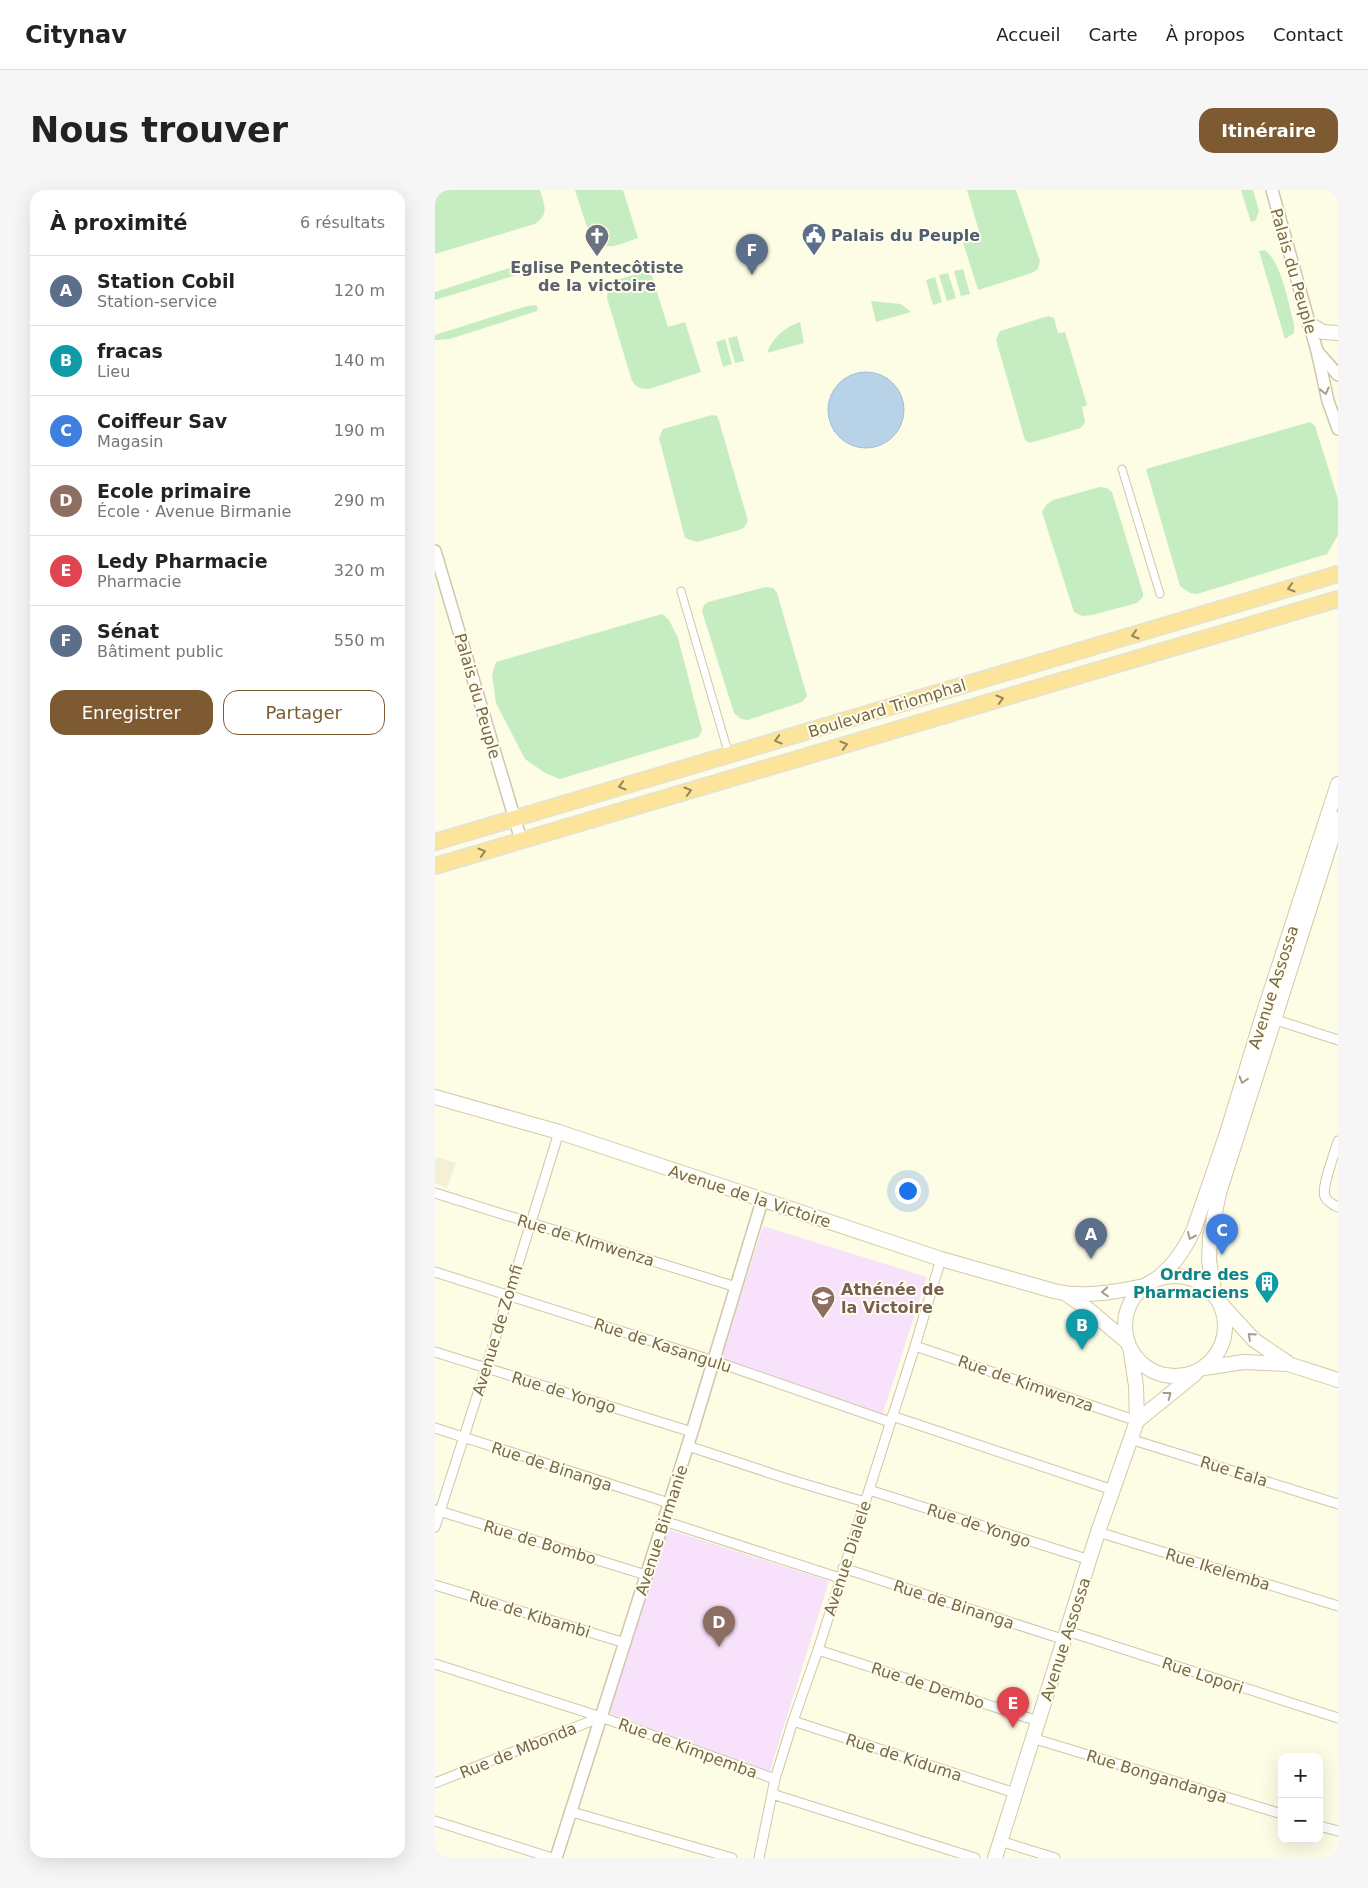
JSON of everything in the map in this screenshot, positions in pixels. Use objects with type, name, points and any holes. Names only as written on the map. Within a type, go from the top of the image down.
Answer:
[{"type":"highway","name":"Boulevard Triomphal","points":[[435,842],[1338,574]]},
{"type":"highway","name":"Boulevard Triomphal","points":[[435,866],[1338,599]]},
{"type":"main road","points":[[1309,324],[1323,332],[1338,332]]},
{"type":"main road","name":"Avenue Assossa","points":[[1214,1192],[1338,784]]},
{"type":"main road","name":"Avenue Assossa","points":[[1268,1017],[1338,819]]},
{"type":"main road","name":"Avenue de la Victoire","points":[[435,1097],[559,1132],[941,1259],[1066,1294]]},
{"type":"main road","points":[[1137,1421],[1136,1386],[1124,1330],[1127,1312],[1135,1295],[1171,1267],[1187,1244],[1214,1192]]},
{"type":"main road","points":[[1137,1421],[1214,1358],[1222,1346],[1225,1331],[1224,1316],[1217,1300],[1209,1260],[1214,1192]]},
{"type":"main road","points":[[1066,1294],[1106,1292],[1148,1284],[1171,1276],[1201,1283],[1255,1340],[1288,1364]]},
{"type":"main road","points":[[1066,1294],[1100,1318],[1129,1347],[1141,1364],[1155,1373],[1185,1376],[1201,1369],[1244,1362],[1288,1364],[1338,1380]]},
{"type":"main road","name":"Avenue Assossa","points":[[995,1858],[1098,1532],[1137,1421]]},
{"type":"street","name":"Palais du Peuple","points":[[1272,190],[1317,351],[1328,402],[1338,429]]},
{"type":"street","name":"Palais du Peuple","points":[[1317,351],[1338,375]]},
{"type":"street","points":[[1122,469],[1160,594]]},
{"type":"street","name":"Palais du Peuple","points":[[435,551],[521,840]]},
{"type":"street","points":[[681,591],[729,755]]},
{"type":"street","points":[[1268,1017],[1338,1040]]},
{"type":"street","name":"Avenue de Zomfi","points":[[435,1527],[437,1511],[486,1368],[559,1132]]},
{"type":"street","points":[[1338,1141],[1325,1186],[1325,1196],[1330,1203],[1338,1207]]},
{"type":"street","name":"Rue de KImwenza","points":[[435,1193],[736,1287]]},
{"type":"street","name":"Avenue Birmanie","points":[[556,1858],[692,1432],[761,1200]]},
{"type":"street","name":"Avenue Dialele","points":[[759,1858],[775,1780],[915,1346],[941,1259]]},
{"type":"street","name":"Rue de Kasangulu","points":[[435,1272],[1113,1490]]},
{"type":"street","name":"Rue de Kimwenza","points":[[915,1346],[1137,1421]]},
{"type":"street","name":"Rue de Yongo","points":[[435,1352],[692,1432]]},
{"type":"street","name":"Rue de Binanga","points":[[435,1428],[669,1503]]},
{"type":"street","name":"Rue Eala","points":[[1131,1439],[1338,1504]]},
{"type":"street","points":[[687,1446],[799,1483],[865,1502]]},
{"type":"street","name":"Rue de Yongo","points":[[869,1490],[1090,1560]]},
{"type":"street","name":"Rue de Bombo","points":[[437,1511],[646,1575]]},
{"type":"street","points":[[664,1521],[840,1578]]},
{"type":"street","name":"Rue Ikelemba","points":[[1098,1532],[1338,1606]]},
{"type":"street","name":"Rue de Binanga","points":[[843,1568],[1066,1636]]},
{"type":"street","name":"Rue de Kibambi","points":[[435,1585],[625,1643]]},
{"type":"street","name":"Rue Lopori","points":[[1066,1636],[1338,1718]]},
{"type":"street","name":"Rue de Dembo","points":[[818,1650],[1038,1721]]},
{"type":"street","name":"Rue de Kimpemba","points":[[435,1664],[601,1717],[775,1780]]},
{"type":"street","name":"Rue de Mbonda","points":[[435,1783],[601,1717]]},
{"type":"street","name":"Rue de Kiduma","points":[[793,1721],[1015,1793]]},
{"type":"street","name":"Rue Bongandanga","points":[[1032,1738],[1278,1813]]},
{"type":"street","name":"Rue de Kimpemba","points":[[772,1794],[975,1858]]},
{"type":"street","points":[[572,1812],[732,1858]]},
{"type":"street","points":[[435,1821],[551,1858]]},
{"type":"street","points":[[1323,1827],[1338,1832]]},
{"type":"street","points":[[1000,1841],[1055,1858]]},
{"type":"shaded area","points":[[437,1157],[456,1163],[447,1188],[435,1183],[435,1162]]},
{"type":"shaded area","name":"Athénée de la Victoire","points":[[763,1226],[927,1277],[882,1416],[720,1361]]},
{"type":"shaded area","points":[[667,1529],[829,1581],[769,1774],[609,1713]]},
{"type":"green space","points":[[435,190],[540,190],[545,208],[543,216],[535,224],[435,254]]},
{"type":"green space","points":[[575,190],[623,190],[638,238],[613,246],[601,245],[595,242],[590,236]]},
{"type":"green space","points":[[967,190],[1016,190],[1040,261],[1038,269],[1032,273],[978,290],[961,236],[979,231]]},
{"type":"green space","points":[[1241,190],[1253,190],[1259,211],[1256,220],[1251,222]]},
{"type":"green space","points":[[1265,250],[1276,264],[1280,274],[1294,324],[1294,333],[1285,339],[1259,251]]},
{"type":"green space","points":[[515,266],[525,266],[527,268],[526,272],[435,300],[435,292]]},
{"type":"green space","points":[[963,269],[970,294],[961,296],[954,271]]},
{"type":"green space","points":[[650,270],[668,327],[685,322],[701,372],[646,389],[637,387],[632,381],[607,298],[611,282]]},
{"type":"green space","points":[[948,273],[956,298],[947,301],[939,275]]},
{"type":"green space","points":[[935,277],[942,302],[933,305],[926,280]]},
{"type":"green space","points":[[871,301],[901,304],[911,312],[876,322]]},
{"type":"green space","points":[[536,305],[537,311],[450,339],[435,340],[435,335],[527,306]]},
{"type":"green space","points":[[1048,316],[1054,318],[1058,333],[1065,332],[1087,405],[1082,407],[1085,422],[1081,428],[1030,443],[1025,440],[996,340],[1000,331]]},
{"type":"green space","points":[[800,322],[804,343],[767,353],[772,343],[780,334]]},
{"type":"green space","points":[[737,336],[744,361],[735,363],[728,338]]},
{"type":"green space","points":[[725,339],[732,364],[723,367],[716,342]]},
{"type":"green space","points":[[712,415],[717,416],[719,421],[748,521],[744,528],[697,542],[685,538],[659,438],[663,429]]},
{"type":"green space","points":[[1310,422],[1315,426],[1338,499],[1338,535],[1327,554],[1197,594],[1190,593],[1180,586],[1146,469]]},
{"type":"green space","points":[[1100,487],[1107,488],[1112,492],[1143,597],[1137,603],[1082,616],[1074,612],[1042,512],[1046,505],[1053,500]]},
{"type":"green space","points":[[766,587],[773,588],[777,593],[807,696],[802,702],[748,720],[741,719],[734,713],[702,611],[704,605],[708,602]]},
{"type":"green space","points":[[662,614],[669,620],[678,638],[702,730],[699,737],[560,779],[545,773],[525,759],[496,703],[492,675],[496,662]]},
{"type":"water","points":[[866,372],[880,375],[893,383],[901,396],[904,410],[901,424],[893,437],[880,445],[866,448],[852,445],[839,437],[831,424],[828,410],[831,396],[839,383],[852,375]]},
{"type":"place","name":"Palais du Peuple","points":[[814,256]]},
{"type":"place","name":"Eglise Pentecôtiste de la victoire","points":[[597,257]]},
{"type":"place","name":"Sénat","points":[[752,275]]},
{"type":"place","name":"Coiffeur Sav","points":[[1222,1255]]},
{"type":"place","name":"Station Cobil","points":[[1091,1259]]},
{"type":"place","name":"Ordre des Pharmaciens","points":[[1267,1304]]},
{"type":"place","name":"Athénée de la Victoire","points":[[823,1319]]},
{"type":"place","name":"fracas","points":[[1082,1350]]},
{"type":"place","name":"Ecole primaire","points":[[719,1647]]},
{"type":"place","name":"Ledy Pharmacie","points":[[1013,1728]]}]
